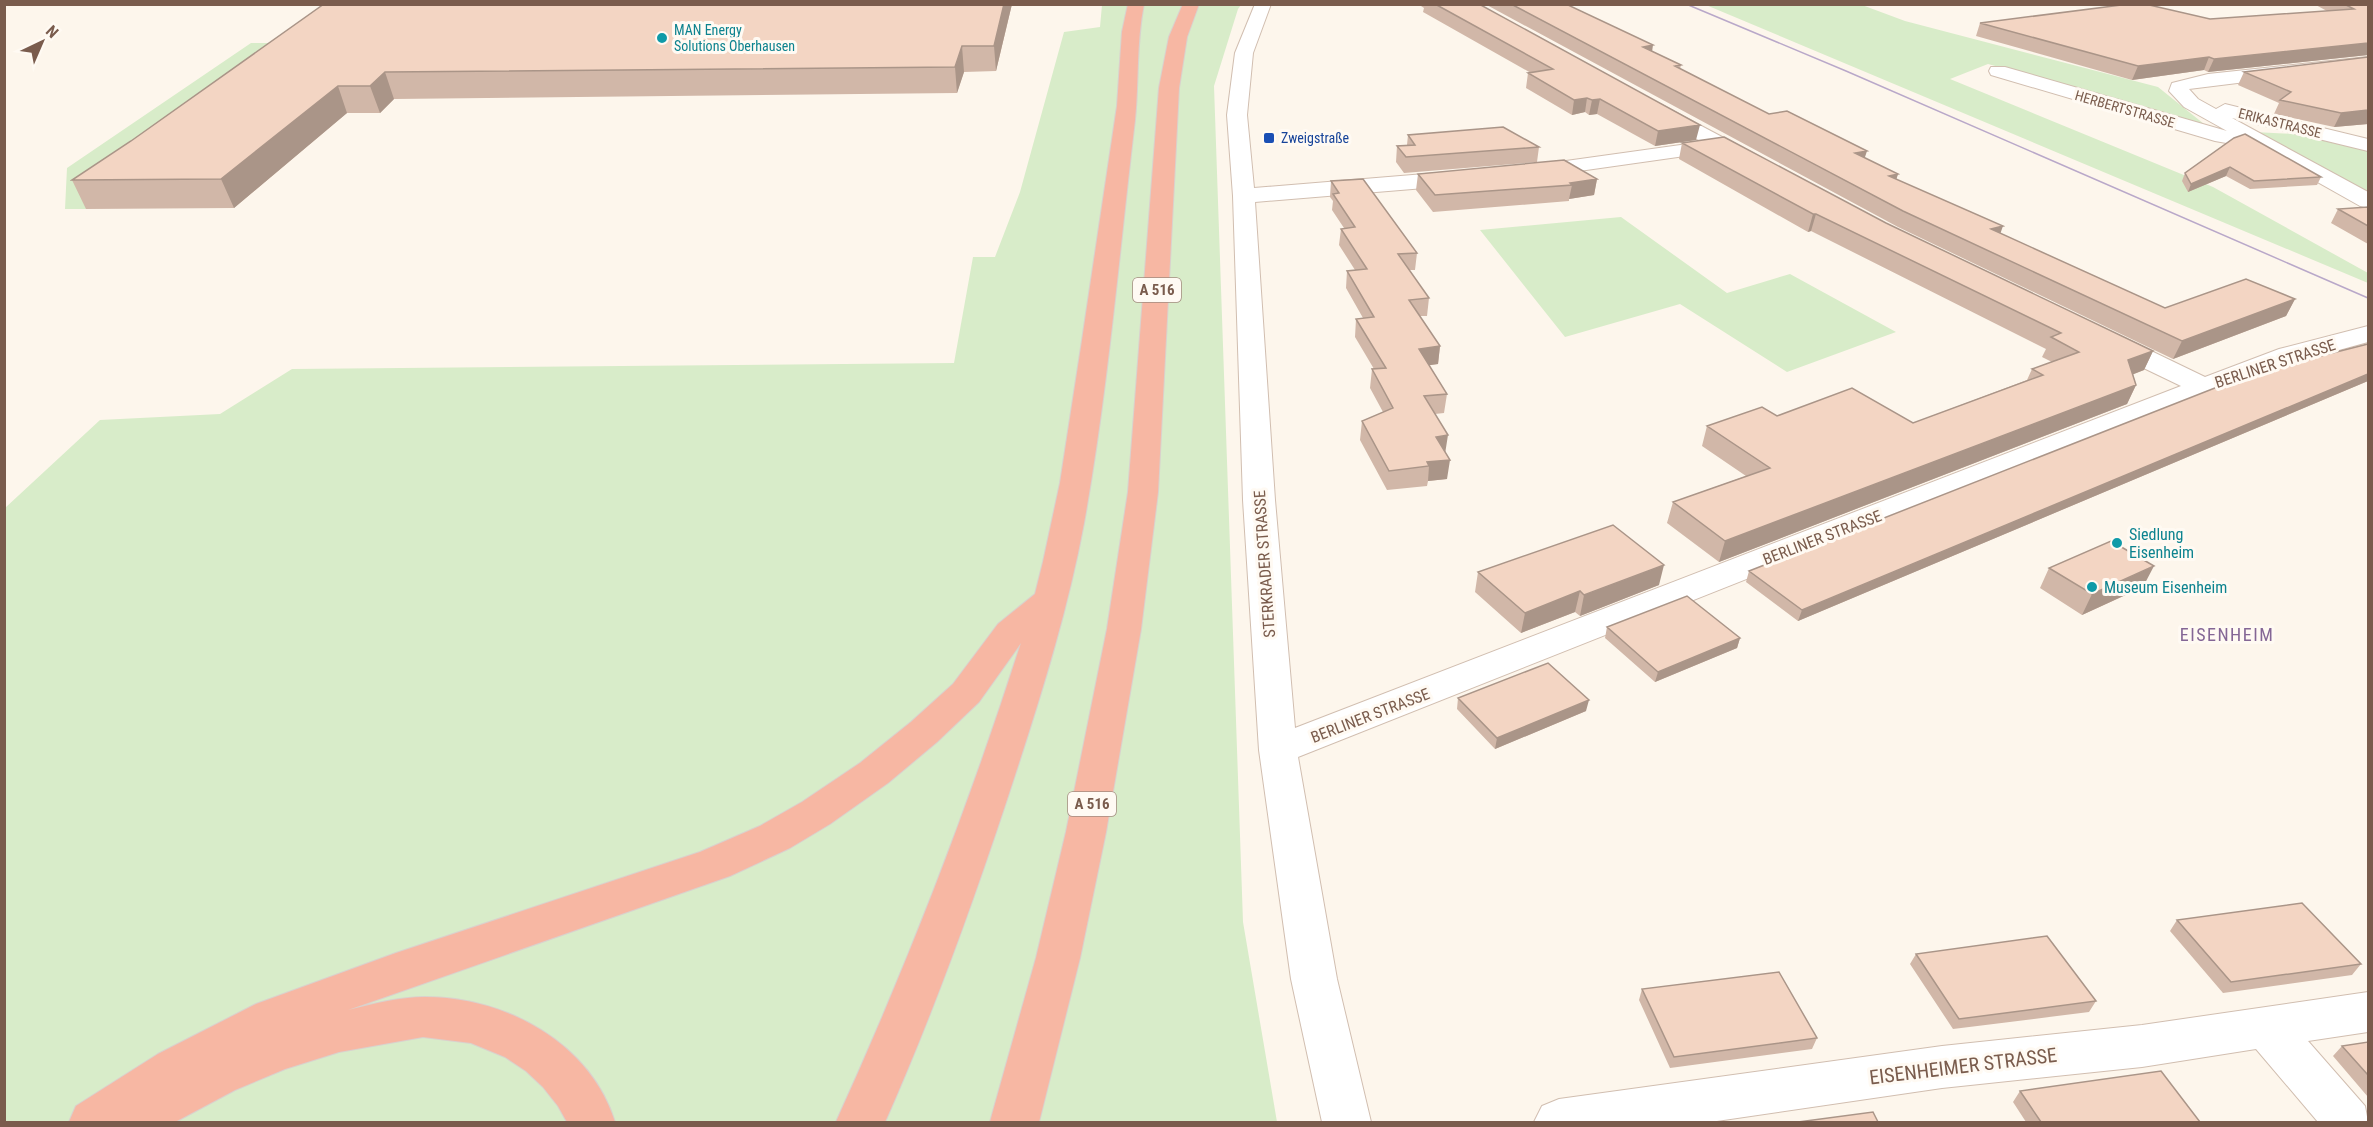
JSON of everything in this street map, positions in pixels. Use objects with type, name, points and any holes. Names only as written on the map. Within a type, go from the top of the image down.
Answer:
[{"type":"highway","points":[[861,1122],[890,1060],[957,885],[1019,706],[1051,598],[1075,486],[1129,93],[1132,18],[1136,4]]},
{"type":"highway","name":"A 516","points":[[1017,1119],[1074,889],[1124,629],[1143,492],[1169,88],[1178,37],[1191,4]]},
{"type":"highway","points":[[1129,93],[1149,23]]},
{"type":"highway","points":[[93,1122],[175,1069],[272,1018],[396,972],[715,864],[775,837],[816,813],[874,773],[924,732],[966,693],[1010,632],[1051,598]]},
{"type":"highway","points":[[133,1122],[204,1080],[257,1058],[354,1028],[427,1017],[468,1021],[516,1038],[547,1060],[566,1078],[585,1106],[591,1122]]},
{"type":"street","name":"STERKRADER STRASSE","points":[[1263,4],[1244,53],[1237,97],[1258,489],[1278,750],[1314,979],[1346,1122]]},
{"type":"street","points":[[2191,103],[2180,91],[2179,87],[2184,84],[2368,62]]},
{"type":"street","name":"HERBERTSTRASSE","points":[[1998,71],[2222,137],[2254,139]]},
{"type":"street","points":[[1640,100],[1764,167]]},
{"type":"street","name":"HERBERTSTRASSE","points":[[2191,103],[2368,201]]},
{"type":"street","name":"ERIKASTRASSE","points":[[2191,103],[2368,145]]},
{"type":"street","points":[[1508,174],[1722,145]]},
{"type":"street","points":[[1244,196],[1485,176]]},
{"type":"street","points":[[2089,331],[2204,387]]},
{"type":"street","name":"BERLINER STRASSE","points":[[1278,750],[2204,387],[2289,355],[2368,334]]},
{"type":"street","name":"EISENHEIMER STRASSE","points":[[1558,1122],[1942,1066],[2142,1046],[2268,1029],[2368,1012]]},
{"type":"street","points":[[2268,1029],[2348,1122]]},
{"type":"green space","points":[[1102,5],[1241,5],[1214,86],[1243,922],[1277,1122],[5,1122],[5,508],[100,420],[220,414],[292,369],[954,363],[973,257],[995,257],[1020,192],[1064,32],[1100,27]]},
{"type":"green space","points":[[1706,5],[1862,5],[1905,21],[2158,87],[2204,124],[1988,64],[1950,79],[2213,187],[2368,273],[2368,283]]},
{"type":"green space","points":[[251,43],[280,43],[86,209],[65,209],[67,168]]},
{"type":"green space","points":[[2254,132],[2294,134],[2368,151],[2368,193]]},
{"type":"green space","points":[[1621,217],[1727,293],[1790,274],[1896,332],[1787,372],[1680,304],[1565,337],[1480,230]]},
{"type":"building","name":"MAN Energy Solutions Oberhausen","points":[[324,4],[1004,4],[994,46],[962,46],[955,67],[385,72],[370,86],[338,86],[221,179],[72,180],[131,141]]},
{"type":"building","points":[[1435,4],[1479,4],[1700,125],[1658,131],[1600,99],[1574,100],[1528,73],[1553,69]]},
{"type":"building","points":[[1511,4],[1566,4],[1653,45],[1643,47],[1681,65],[1675,66],[1769,114],[1787,111],[1867,151],[1855,153],[1898,174],[1889,176],[2003,226],[1991,229],[2165,308],[2246,279],[2295,299],[2182,341],[1903,211]]},
{"type":"building","points":[[2129,4],[2145,4],[2210,19],[2354,9],[2344,4],[2368,4],[2368,43],[2214,59],[2209,57],[2138,66],[1980,23]]},
{"type":"building","points":[[2368,57],[2368,110],[2341,113],[2280,100],[2291,92],[2244,72]]},
{"type":"building","points":[[1503,127],[1539,147],[1406,157],[1397,146],[1415,145],[1408,135]]},
{"type":"building","points":[[2245,134],[2321,177],[2254,181],[2230,167],[2191,184],[2185,173],[2234,138]]},
{"type":"building","points":[[1724,137],[1886,223],[2153,351],[2128,360],[2136,385],[1725,541],[1673,502],[1770,468],[1707,426],[1762,407],[1777,416],[1852,388],[1913,423],[2043,375],[2032,369],[2079,352],[2051,337],[2061,333],[1813,214],[1682,143]]},
{"type":"building","points":[[1564,160],[1597,179],[1570,183],[1572,185],[1435,195],[1418,174]]},
{"type":"building","points":[[1363,179],[1417,253],[1398,254],[1429,298],[1409,300],[1440,346],[1419,349],[1447,394],[1424,396],[1448,435],[1436,437],[1450,460],[1427,462],[1429,466],[1389,471],[1362,421],[1393,408],[1372,369],[1386,368],[1356,319],[1374,317],[1347,271],[1367,269],[1341,229],[1355,227],[1333,194],[1339,193],[1331,181]]},
{"type":"building","points":[[2368,207],[2368,226],[2338,209]]},
{"type":"building","points":[[2368,344],[2368,374],[1802,610],[1749,571],[2253,373]]},
{"type":"building","points":[[1613,525],[1664,565],[1584,595],[1580,591],[1525,613],[1478,572]]},
{"type":"building","points":[[2111,541],[2154,566],[2092,594],[2049,568]]},
{"type":"building","points":[[1687,596],[1740,638],[1658,672],[1607,627]]},
{"type":"building","points":[[1548,663],[1589,700],[1497,738],[1458,698]]},
{"type":"building","points":[[2302,903],[2361,964],[2231,982],[2177,920]]},
{"type":"building","points":[[2047,936],[2096,1001],[1959,1019],[1916,954]]},
{"type":"building","points":[[1779,972],[1817,1038],[1674,1057],[1642,989]]},
{"type":"building","points":[[2368,1042],[2368,1075],[2342,1046]]},
{"type":"building","points":[[2161,1071],[2200,1122],[2041,1122],[2020,1091]]},
{"type":"building","points":[[1873,1112],[1878,1122],[1798,1122]]},
{"type":"tram line","points":[[1686,4],[1846,71],[2368,298]]},
{"type":"place","name":"MAN Energy Solutions Oberhausen","points":[[662,38]]},
{"type":"place","name":"Zweigstraße","points":[[1269,138]]},
{"type":"place","name":"Siedlung Eisenheim","points":[[2117,543]]},
{"type":"place","name":"Museum Eisenheim","points":[[2092,587]]},
{"type":"district","name":"EISENHEIM","points":[[2227,635]]}]
